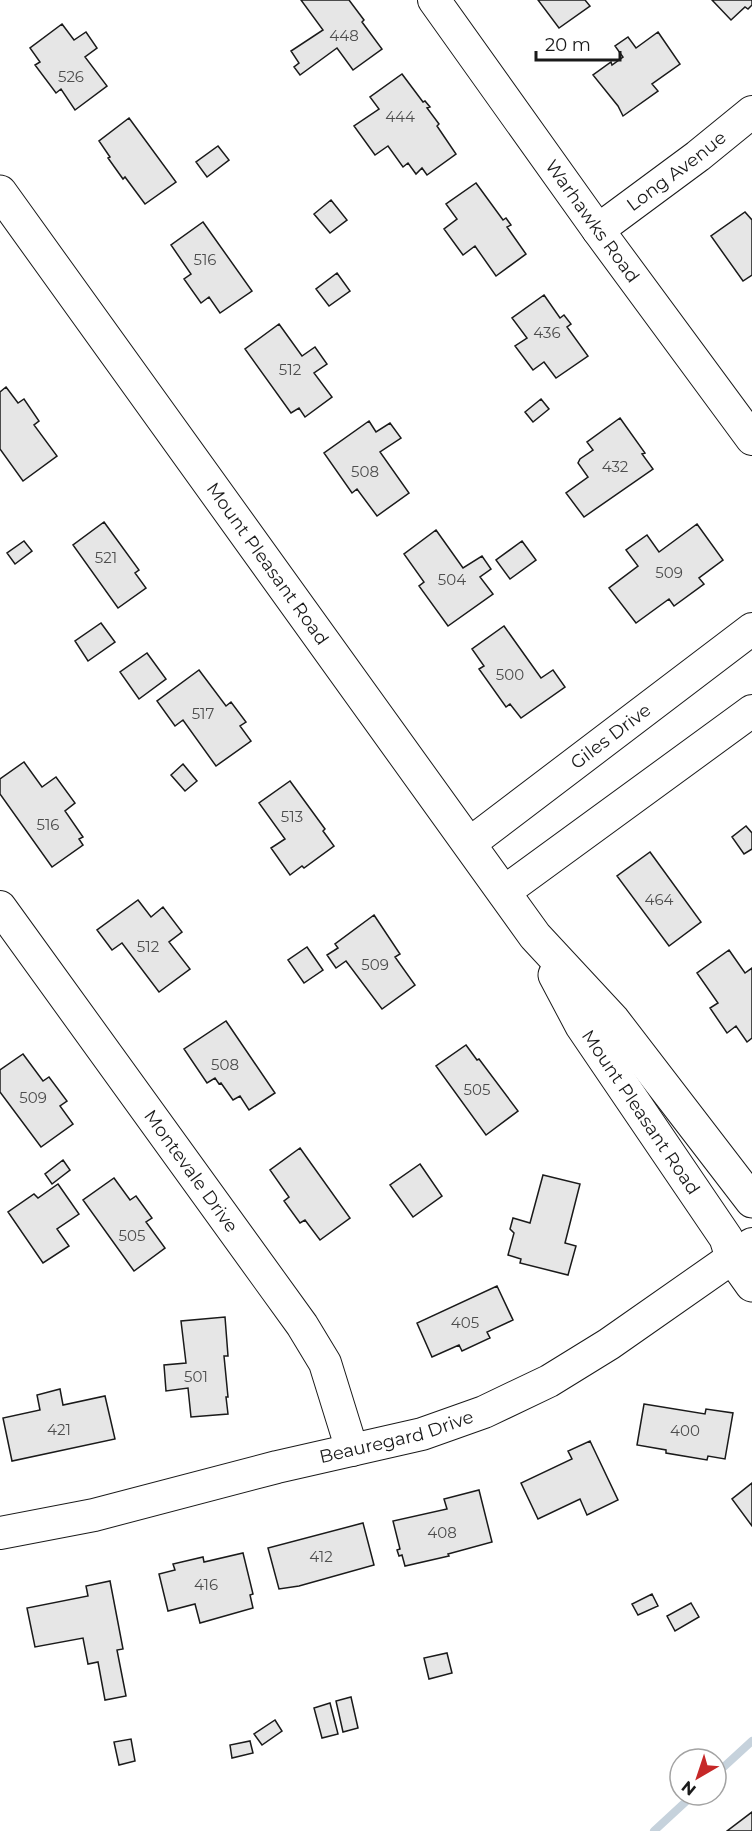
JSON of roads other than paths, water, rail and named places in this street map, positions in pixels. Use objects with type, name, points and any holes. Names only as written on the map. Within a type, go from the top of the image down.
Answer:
[{"type":"highway","name":"Mount Pleasant Road","points":[[0,192],[535,936],[582,1026],[726,1238],[742,1251],[752,1285]]},
{"type":"highway","name":"Mount Pleasant Road","points":[[535,936],[613,1020],[752,1201]]},
{"type":"street","name":"Warhawks Road","points":[[434,0],[598,230],[752,439]]},
{"type":"street","name":"Long Avenue","points":[[598,230],[698,156],[752,112]]},
{"type":"street","name":"Giles Drive","points":[[469,844],[752,629]]},
{"type":"street","points":[[504,892],[752,711]]},
{"type":"street","name":"Montevale Drive","points":[[0,907],[302,1325],[325,1364],[352,1450]]},
{"type":"street","name":"Beauregard Drive","points":[[0,1533],[94,1515],[422,1434],[484,1412],[549,1381],[609,1344],[742,1251]]},
{"type":"waterway","points":[[728,1763],[752,1741]]},
{"type":"waterway","points":[[654,1831],[680,1807]]}]
